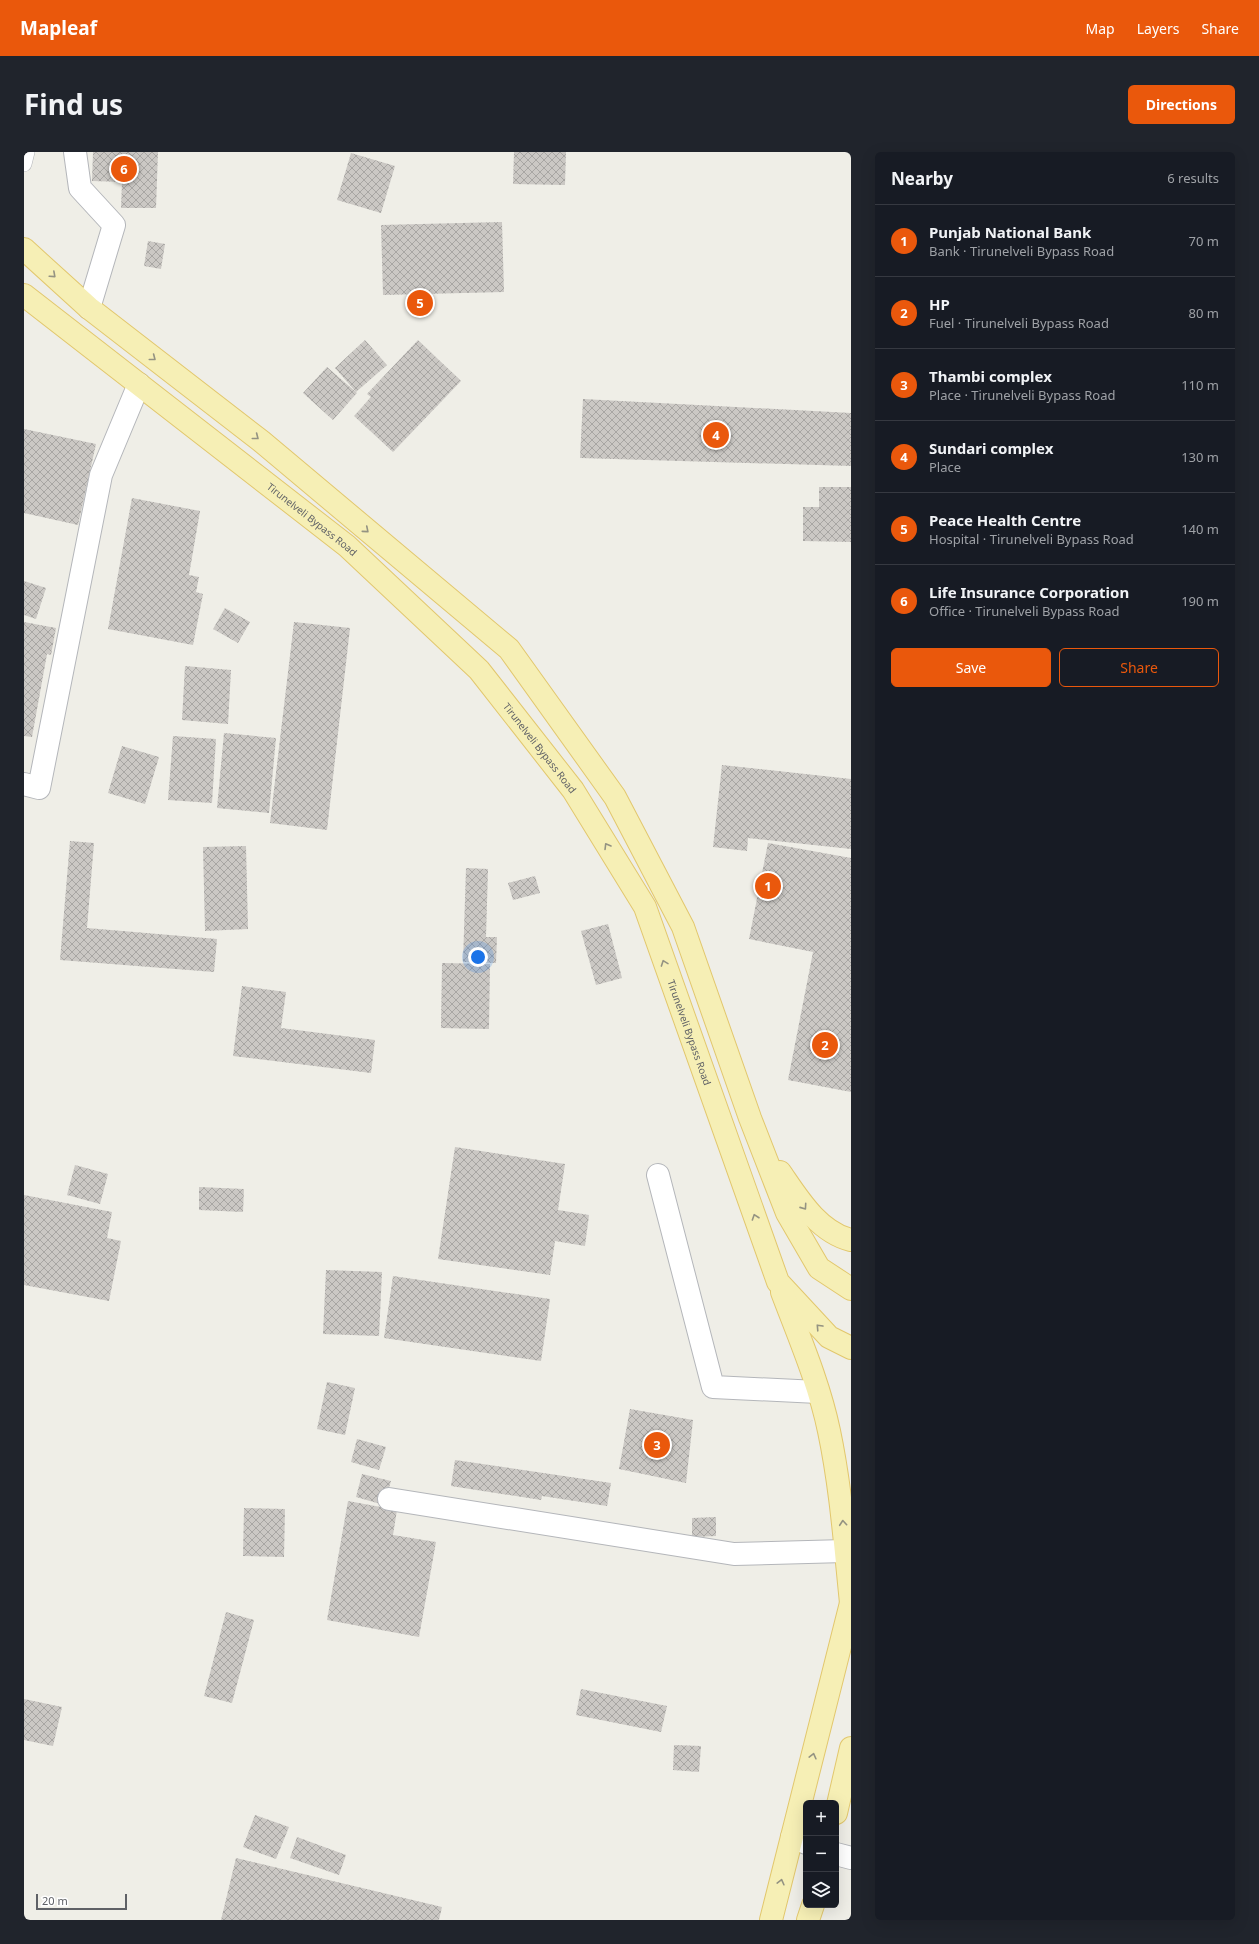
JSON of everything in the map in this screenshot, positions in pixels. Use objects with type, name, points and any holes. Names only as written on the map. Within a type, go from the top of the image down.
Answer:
[{"type":"main road","points":[[24,249],[89,308],[261,441],[510,649],[615,797],[683,927],[758,1140],[787,1213],[819,1268],[851,1289]]},
{"type":"main road","name":"Tirunelveli Bypass Road","points":[[24,295],[347,546],[479,670],[573,790],[645,907],[778,1282],[829,1337],[851,1348]]},
{"type":"main road","points":[[331,533],[346,513]]},
{"type":"main road","points":[[758,1140],[810,1215],[842,1238],[851,1240]]},
{"type":"main road","points":[[771,1920],[799,1840],[851,1603],[840,1489],[829,1429],[812,1370],[778,1282]]},
{"type":"main road","points":[[839,1800],[851,1748]]},
{"type":"main road","points":[[808,1920],[812,1908]]},
{"type":"street","points":[[75,152],[80,188],[114,225],[89,308]]},
{"type":"street","points":[[24,784],[39,788],[101,475],[139,384]]},
{"type":"street","points":[[658,1175],[713,1387],[818,1392]]},
{"type":"street","points":[[390,1499],[734,1554],[845,1551]]},
{"type":"street","points":[[839,1855],[851,1858]]},
{"type":"lane","points":[[24,164],[26,152]]},
{"type":"building","points":[[93,152],[158,152],[156,208],[121,208],[122,182],[92,181]]},
{"type":"building","points":[[514,152],[566,152],[565,185],[513,184]]},
{"type":"building","points":[[351,153],[395,166],[381,213],[337,200]]},
{"type":"building","points":[[502,222],[504,292],[383,295],[381,225]]},
{"type":"building","points":[[148,241],[165,244],[161,269],[144,266]]},
{"type":"building","points":[[365,340],[387,365],[356,392],[335,368]]},
{"type":"building","points":[[418,340],[461,381],[393,452],[354,416],[371,397],[367,394]]},
{"type":"building","points":[[327,367],[357,393],[333,420],[303,393]]},
{"type":"building","points":[[583,399],[851,413],[851,466],[580,458]]},
{"type":"building","points":[[24,429],[96,444],[78,525],[24,513]]},
{"type":"building","points":[[819,487],[851,487],[851,542],[803,541],[803,507],[819,507]]},
{"type":"building","points":[[132,498],[200,511],[189,575],[199,577],[196,592],[203,594],[193,645],[108,629]]},
{"type":"building","points":[[24,581],[46,588],[36,619],[24,615]]},
{"type":"building","points":[[225,608],[250,622],[238,643],[213,629]]},
{"type":"building","points":[[24,622],[56,628],[51,655],[47,654],[32,737],[24,736]]},
{"type":"building","points":[[294,622],[350,628],[327,830],[270,823]]},
{"type":"building","points":[[185,666],[231,670],[228,724],[182,720]]},
{"type":"building","points":[[224,733],[276,738],[269,813],[217,808]]},
{"type":"building","points":[[173,736],[216,739],[212,803],[168,800]]},
{"type":"building","points":[[122,746],[159,757],[145,804],[108,793]]},
{"type":"building","points":[[722,765],[851,779],[851,849],[748,838],[747,851],[713,847]]},
{"type":"building","points":[[70,841],[94,843],[87,928],[217,939],[214,972],[60,960]]},
{"type":"building","points":[[768,843],[851,858],[851,1092],[788,1080],[813,952],[749,939]]},
{"type":"building","points":[[246,846],[248,929],[205,931],[203,847]]},
{"type":"building","points":[[466,868],[488,869],[486,937],[497,937],[496,963],[463,962]]},
{"type":"building","points":[[535,876],[540,893],[513,900],[508,883]]},
{"type":"building","points":[[608,924],[622,978],[596,985],[581,931]]},
{"type":"building","points":[[442,963],[490,964],[489,1029],[441,1028]]},
{"type":"building","points":[[242,986],[286,992],[281,1028],[375,1040],[371,1073],[233,1056]]},
{"type":"building","points":[[455,1147],[565,1164],[558,1210],[589,1215],[585,1246],[555,1241],[550,1275],[438,1259]]},
{"type":"building","points":[[75,1165],[108,1174],[100,1204],[67,1195]]},
{"type":"building","points":[[199,1187],[244,1189],[243,1212],[199,1210]]},
{"type":"building","points":[[24,1195],[112,1212],[107,1238],[121,1241],[109,1301],[24,1285]]},
{"type":"building","points":[[326,1270],[382,1272],[379,1336],[323,1334]]},
{"type":"building","points":[[393,1276],[550,1299],[541,1361],[384,1338]]},
{"type":"building","points":[[327,1382],[355,1388],[345,1435],[317,1429]]},
{"type":"building","points":[[630,1409],[693,1420],[686,1483],[619,1469]]},
{"type":"building","points":[[357,1439],[386,1447],[379,1470],[351,1462]]},
{"type":"building","points":[[455,1460],[611,1483],[607,1506],[542,1496],[541,1500],[451,1486]]},
{"type":"building","points":[[362,1474],[391,1481],[384,1505],[356,1497]]},
{"type":"building","points":[[348,1501],[397,1510],[393,1535],[436,1542],[419,1637],[327,1620]]},
{"type":"building","points":[[244,1508],[285,1509],[284,1557],[243,1556]]},
{"type":"building","points":[[716,1517],[716,1536],[692,1537],[692,1518]]},
{"type":"building","points":[[226,1612],[254,1620],[232,1703],[204,1696]]},
{"type":"building","points":[[581,1689],[667,1706],[661,1732],[576,1715]]},
{"type":"building","points":[[24,1699],[62,1707],[53,1746],[24,1740]]},
{"type":"building","points":[[674,1745],[701,1746],[699,1772],[673,1770]]},
{"type":"building","points":[[255,1815],[289,1827],[276,1859],[243,1847]]},
{"type":"building","points":[[297,1837],[346,1855],[339,1875],[290,1858]]},
{"type":"building","points":[[236,1858],[442,1907],[439,1920],[221,1920]]},
{"type":"place","name":"Life Insurance Corporation","points":[[124,169]]},
{"type":"place","name":"Peace Health Centre","points":[[420,303]]},
{"type":"place","name":"Sundari complex","points":[[716,435]]},
{"type":"place","name":"Punjab National Bank","points":[[768,886]]},
{"type":"place","name":"HP","points":[[825,1045]]},
{"type":"place","name":"Thambi complex","points":[[657,1445]]}]
